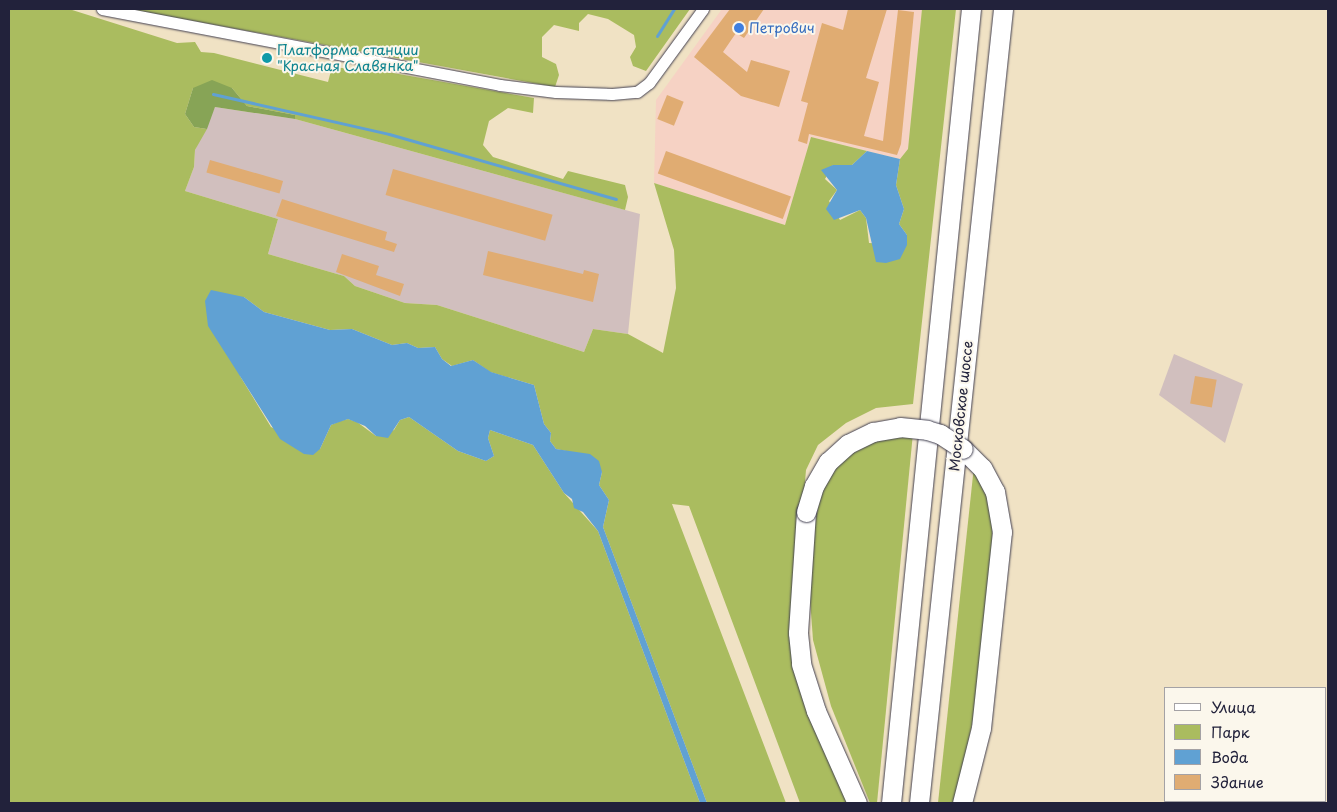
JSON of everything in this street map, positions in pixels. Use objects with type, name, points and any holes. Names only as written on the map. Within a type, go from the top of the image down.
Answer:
[{"type":"highway","points":[[891,803],[971,9]]},
{"type":"highway","name":"Московское шоссе","points":[[919,803],[1003,9]]},
{"type":"highway","points":[[857,803],[816,711],[801,664],[798,633],[806,512],[820,474],[848,444],[886,429],[927,430],[963,449],[989,479],[999,505],[1001,547],[981,728],[962,803]]},
{"type":"street","points":[[102,9],[453,77],[556,92],[596,94],[637,92],[649,83],[703,9]]},
{"type":"shaded area","points":[[722,9],[922,9],[908,149],[900,159],[811,137],[785,225],[654,183],[656,100]]},
{"type":"shaded area","points":[[215,107],[295,119],[640,214],[628,334],[593,329],[584,352],[437,305],[405,303],[355,286],[344,276],[268,254],[278,219],[185,191],[194,167],[195,150]]},
{"type":"shaded area","points":[[1174,354],[1243,384],[1225,443],[1159,395]]},
{"type":"green space","points":[[9,9],[69,9],[177,43],[195,42],[201,52],[214,53],[328,82],[332,67],[393,73],[534,98],[533,113],[508,108],[489,121],[483,145],[493,157],[563,179],[568,171],[625,185],[628,197],[625,210],[295,119],[295,115],[247,106],[232,88],[193,88],[185,114],[194,127],[207,129],[195,150],[194,167],[185,191],[278,219],[268,254],[344,276],[355,286],[405,303],[437,305],[584,352],[593,329],[628,334],[663,353],[676,288],[674,250],[654,183],[785,225],[811,137],[867,151],[852,165],[833,165],[825,179],[837,190],[829,201],[840,220],[860,210],[866,218],[869,243],[907,245],[907,235],[899,224],[904,209],[896,185],[900,159],[908,149],[922,9],[956,9],[913,404],[876,408],[846,423],[818,445],[806,470],[792,635],[850,803],[800,803],[689,506],[672,504],[786,803],[707,803],[603,527],[609,500],[599,485],[602,472],[566,451],[556,449],[550,441],[551,433],[544,424],[534,385],[490,372],[473,360],[452,366],[442,359],[435,347],[418,348],[407,343],[392,345],[352,329],[330,330],[264,312],[244,297],[240,376],[271,427],[320,449],[331,425],[340,421],[348,419],[357,422],[376,436],[394,430],[400,420],[409,417],[458,451],[486,461],[494,456],[488,438],[490,430],[533,445],[564,493],[598,531],[700,803],[9,803]]},
{"type":"green space","points":[[128,9],[690,9],[646,71],[633,66],[630,57],[636,47],[634,35],[608,19],[588,14],[579,23],[579,31],[554,25],[542,37],[542,57],[556,64],[559,75],[555,87]]},
{"type":"green space","points":[[212,80],[232,88],[247,106],[295,115],[295,119],[215,107],[207,129],[194,127],[185,114],[193,88]]},
{"type":"green space","points":[[913,433],[877,803],[870,803],[831,706],[813,640],[810,599],[815,523],[822,488],[844,458],[887,435]]},
{"type":"green space","points":[[974,466],[984,484],[992,516],[993,554],[973,720],[955,803],[938,803]]},
{"type":"water","points":[[867,151],[900,159],[896,185],[904,209],[899,224],[907,235],[907,245],[900,259],[886,263],[876,262],[866,218],[860,210],[834,220],[826,209],[837,190],[821,170],[833,165],[852,165]]},
{"type":"water","points":[[211,290],[244,297],[264,312],[330,330],[352,329],[392,345],[407,343],[418,348],[435,347],[442,359],[451,366],[473,360],[491,372],[534,385],[544,424],[551,433],[550,441],[556,449],[590,454],[599,461],[602,472],[599,485],[609,500],[603,527],[707,803],[700,803],[598,531],[583,512],[574,508],[572,499],[564,493],[533,445],[490,430],[488,438],[494,456],[486,461],[458,451],[409,417],[400,420],[388,438],[376,436],[365,426],[348,419],[331,425],[320,449],[313,455],[304,454],[280,439],[208,326],[205,301]]},
{"type":"building","points":[[730,9],[764,9],[744,38],[736,33],[723,52],[747,72],[751,60],[790,71],[779,107],[741,96],[694,57]]},
{"type":"building","points":[[848,9],[887,9],[866,78],[879,82],[864,136],[883,141],[898,10],[914,12],[901,144],[897,155],[809,134],[807,144],[798,141],[808,103],[801,101],[822,23],[843,30]]},
{"type":"building","points":[[667,95],[684,102],[674,126],[657,119]]},
{"type":"building","points":[[666,151],[791,196],[783,219],[658,174]]},
{"type":"building","points":[[210,160],[283,181],[279,193],[206,172]]},
{"type":"building","points":[[393,169],[553,215],[545,241],[386,195]]},
{"type":"building","points":[[282,199],[387,232],[385,240],[397,244],[394,252],[276,216]]},
{"type":"building","points":[[488,251],[583,274],[584,270],[599,274],[593,302],[483,275]]},
{"type":"building","points":[[342,254],[379,266],[376,275],[404,284],[400,296],[336,272]]},
{"type":"building","points":[[1195,376],[1217,380],[1212,407],[1190,404]]},
{"type":"waterway","points":[[657,36],[674,9]]},
{"type":"waterway","points":[[213,94],[389,134],[616,199]]},
{"type":"place","name":"Петрович","points":[[739,28]]},
{"type":"place","name":"Платформа станции \"Красная Славянка\"","points":[[267,58]]}]
